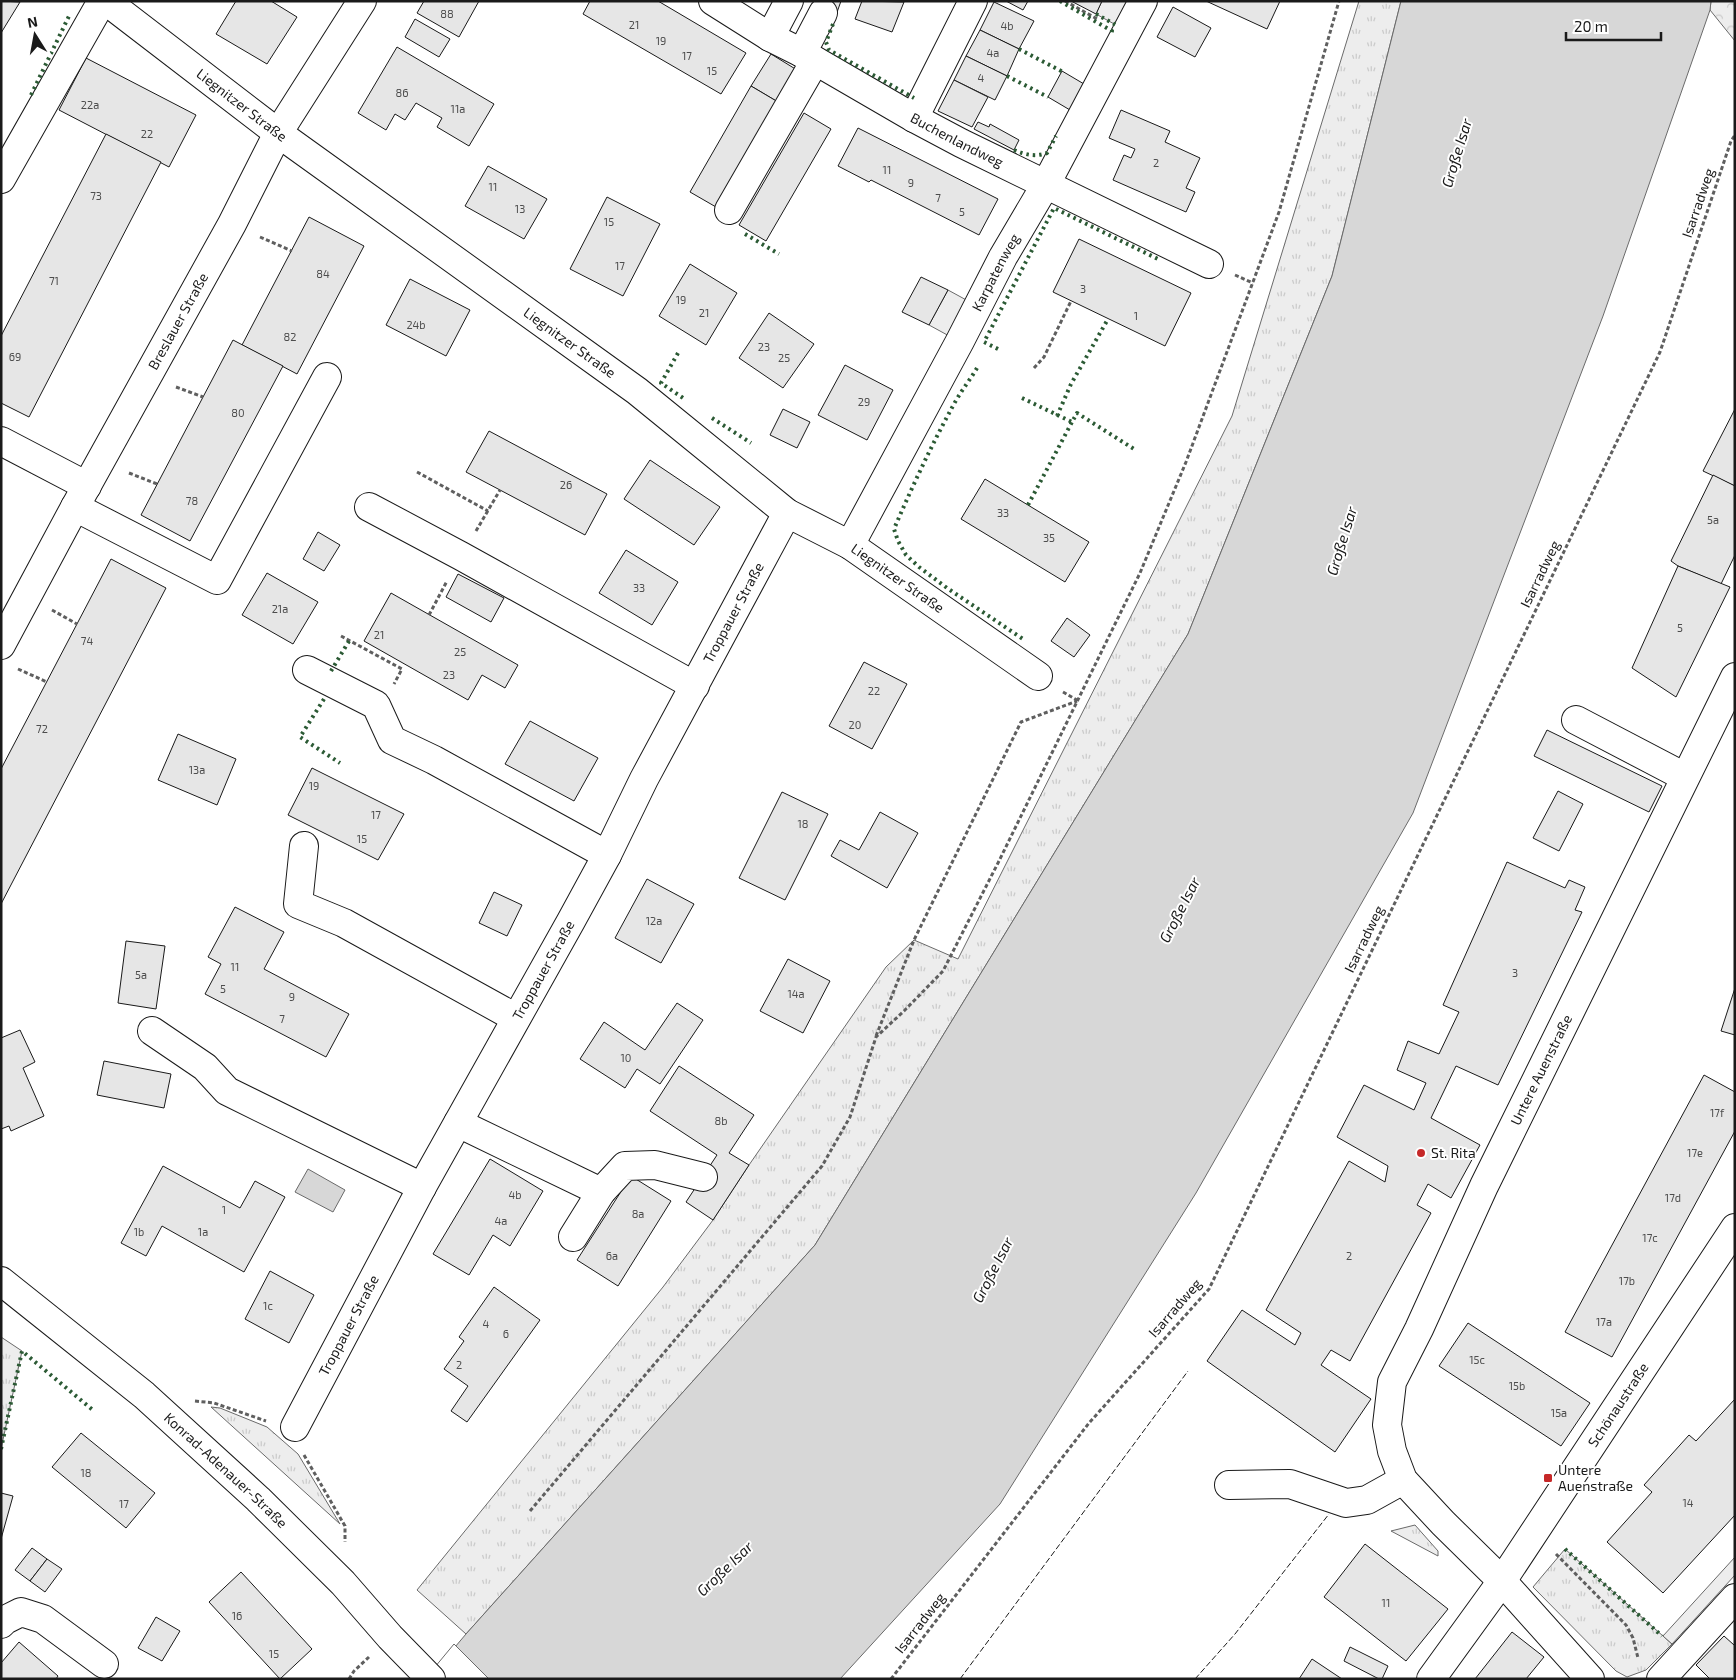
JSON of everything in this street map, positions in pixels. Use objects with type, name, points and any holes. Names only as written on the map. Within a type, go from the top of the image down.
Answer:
[{"type":"street","name":"Liegnitzer Straße","points":[[104,1],[278,133],[637,391],[787,513],[850,545],[1038,676]]},
{"type":"street","points":[[1,179],[104,1]]},
{"type":"street","name":"Breslauer Straße","points":[[1,645],[232,224],[278,133],[362,1]]},
{"type":"street","name":"Buchenlandweg","points":[[713,1],[770,37],[809,57],[914,118],[1209,264]]},
{"type":"street","points":[[770,37],[789,1]]},
{"type":"street","points":[[914,118],[973,1]]},
{"type":"street","name":"Karpatenweg","points":[[850,545],[1143,1]]},
{"type":"street","points":[[728,210],[809,57],[823,13]]},
{"type":"street","points":[[1,441],[81,497],[217,580],[327,377]]},
{"type":"street","points":[[368,507],[461,556],[695,686]]},
{"type":"street","name":"Troppauer Straße","points":[[295,1426],[422,1188],[607,855],[644,779],[787,513]]},
{"type":"street","points":[[307,670],[376,705],[392,740],[434,760],[607,855]]},
{"type":"street","name":"Untere Auenstraße","points":[[1590,1679],[1502,1581],[1443,1523],[1403,1480],[1392,1451],[1387,1426],[1392,1382],[1419,1329],[1484,1186],[1684,777],[1735,677]]},
{"type":"street","points":[[1576,720],[1684,777]]},
{"type":"street","points":[[304,846],[298,904],[344,923],[516,1018]]},
{"type":"street","points":[[152,1032],[205,1067],[227,1091],[422,1188]]},
{"type":"street","points":[[458,1124],[601,1192]]},
{"type":"street","points":[[574,1237],[601,1192],[625,1166],[655,1165],[703,1176]]},
{"type":"street","name":"Schönaustraße","points":[[1431,1679],[1502,1581],[1735,1228]]},
{"type":"street","name":"Konrad-Adenauer-Straße","points":[[1,1282],[144,1396],[258,1500],[343,1582],[398,1645],[431,1679]]},
{"type":"street","points":[[1229,1485],[1290,1484],[1346,1503],[1367,1500],[1403,1480]]},
{"type":"street","points":[[1650,1672],[1735,1598]]},
{"type":"street","points":[[1,1624],[21,1612],[43,1619],[104,1664]]},
{"type":"path","points":[[1065,1],[1125,34]]},
{"type":"path","points":[[876,1037],[943,972],[1140,573],[1186,462],[1279,212],[1339,1]]},
{"type":"path","name":"Isarradweg","points":[[891,1679],[1089,1423],[1209,1289],[1660,352],[1731,141],[1735,135]]},
{"type":"path","points":[[1034,368],[1044,357],[1070,301]]},
{"type":"path","points":[[417,472],[488,511]]},
{"type":"path","points":[[341,636],[402,669],[380,713]]},
{"type":"path","points":[[16,668],[47,682]]},
{"type":"path","points":[[530,1511],[822,1166],[850,1117],[876,1037],[914,940],[1021,722],[1078,701]]},
{"type":"path","points":[[144,1396],[214,1403],[267,1421],[295,1426],[305,1459],[345,1526],[343,1582]]},
{"type":"path","points":[[1559,1556],[1626,1625],[1650,1672]]},
{"type":"green space","points":[[1359,1],[1401,1],[1332,276],[1188,634],[815,1245],[466,1634],[417,1590],[663,1287],[713,1220],[886,967],[914,940],[958,959],[1232,416]]},
{"type":"green space","points":[[1711,1],[1735,1],[1735,41],[1710,10]]},
{"type":"green space","points":[[1,1337],[22,1351],[1,1449]]},
{"type":"green space","points":[[211,1407],[220,1408],[267,1427],[298,1454],[340,1524]]},
{"type":"green space","points":[[1415,1525],[1438,1551],[1438,1556],[1391,1531]]},
{"type":"green space","points":[[1565,1549],[1672,1644],[1646,1670],[1627,1677],[1616,1671],[1533,1587]]},
{"type":"shaded area","points":[[1102,1],[1129,1],[1116,25],[1096,14]]},
{"type":"shaded area","points":[[948,290],[970,302],[951,337],[929,325]]},
{"type":"shaded area","points":[[1735,1557],[1735,1575],[1672,1644],[1663,1636]]},
{"type":"water","name":"Große Isar","points":[[1401,1],[1711,1],[1710,10],[1603,316],[1413,813],[1196,1193],[1000,1504],[840,1679],[428,1679],[466,1634],[815,1245],[1188,634],[1332,276]]},
{"type":"water","points":[[308,1169],[345,1190],[333,1212],[295,1192]]},
{"type":"pier","points":[[454,1644],[489,1679],[425,1679]]},
{"type":"building","points":[[1,1],[20,2],[1,33]]},
{"type":"building","points":[[236,1],[271,1],[297,17],[267,64],[216,34]]},
{"type":"building","points":[[424,1],[479,1],[459,37],[417,13]]},
{"type":"building","points":[[590,1],[658,1],[746,53],[721,94],[583,14]]},
{"type":"building","points":[[814,1],[841,1],[835,18],[811,8]]},
{"type":"building","points":[[862,1],[904,2],[892,32],[855,19]]},
{"type":"building","points":[[1006,1],[1028,1],[1023,10]]},
{"type":"building","points":[[1071,1],[1102,1],[1096,14]]},
{"type":"building","points":[[1206,1],[1280,1],[1267,29]]},
{"type":"building","points":[[994,2],[1034,21],[1019,49],[980,30]]},
{"type":"building","points":[[1173,7],[1211,28],[1195,57],[1157,37]]},
{"type":"building","points":[[415,19],[450,39],[439,57],[405,37]]},
{"type":"building","points":[[980,30],[1019,49],[1007,76],[966,56]]},
{"type":"building","points":[[397,47],[494,104],[469,146],[437,127],[442,118],[416,103],[405,120],[395,114],[386,130],[358,113]]},
{"type":"building","points":[[771,54],[797,70],[778,102],[751,86]]},
{"type":"building","points":[[966,56],[1007,76],[995,100],[954,80]]},
{"type":"building","points":[[86,58],[196,115],[169,167],[59,110]]},
{"type":"building","points":[[1062,71],[1084,84],[1070,110],[1048,97]]},
{"type":"building","points":[[954,80],[988,97],[972,127],[938,111]]},
{"type":"building","points":[[751,86],[778,102],[716,207],[690,192]]},
{"type":"building","points":[[1121,110],[1170,131],[1165,142],[1200,158],[1186,188],[1195,192],[1186,212],[1113,180],[1124,155],[1131,158],[1135,149],[1109,138]]},
{"type":"building","points":[[804,113],[831,129],[766,241],[739,225]]},
{"type":"building","points":[[978,122],[989,127],[990,124],[1019,140],[1014,150],[974,129]]},
{"type":"building","points":[[858,128],[998,199],[979,235],[871,180],[869,182],[838,166]]},
{"type":"building","points":[[106,134],[161,162],[29,417],[1,403],[1,336]]},
{"type":"building","points":[[488,166],[547,199],[524,239],[465,206]]},
{"type":"building","points":[[607,197],[660,224],[623,296],[570,269]]},
{"type":"building","points":[[309,217],[364,246],[297,374],[242,345]]},
{"type":"building","points":[[1079,239],[1191,293],[1165,346],[1053,292]]},
{"type":"building","points":[[690,264],[737,293],[706,345],[659,316]]},
{"type":"building","points":[[921,277],[948,290],[929,325],[902,312]]},
{"type":"building","points":[[410,279],[470,310],[446,356],[386,325]]},
{"type":"building","points":[[769,313],[814,344],[783,388],[739,358]]},
{"type":"building","points":[[233,340],[283,366],[190,541],[141,515]]},
{"type":"building","points":[[845,365],[893,390],[867,440],[818,415]]},
{"type":"building","points":[[783,409],[810,422],[797,448],[770,435]]},
{"type":"building","points":[[1735,409],[1735,486],[1703,471]]},
{"type":"building","points":[[489,431],[607,494],[585,535],[466,472]]},
{"type":"building","points":[[650,460],[720,507],[694,545],[624,499]]},
{"type":"building","points":[[1713,475],[1735,486],[1735,555],[1721,584],[1678,566],[1671,561]]},
{"type":"building","points":[[985,479],[1089,542],[1065,582],[961,519]]},
{"type":"building","points":[[318,532],[340,545],[324,571],[303,559]]},
{"type":"building","points":[[626,550],[678,582],[652,625],[599,593]]},
{"type":"building","points":[[111,559],[166,588],[1,904],[1,769]]},
{"type":"building","points":[[1678,566],[1730,587],[1676,697],[1632,668]]},
{"type":"building","points":[[267,573],[318,602],[293,644],[242,615]]},
{"type":"building","points":[[458,574],[504,598],[491,622],[446,597]]},
{"type":"building","points":[[391,593],[518,665],[505,688],[482,675],[468,700],[364,641]]},
{"type":"building","points":[[1067,618],[1090,635],[1074,657],[1051,641]]},
{"type":"building","points":[[864,662],[907,684],[872,749],[829,726]]},
{"type":"building","points":[[530,721],[598,758],[574,801],[505,764]]},
{"type":"building","points":[[1547,730],[1662,786],[1649,812],[1534,756]]},
{"type":"building","points":[[178,734],[236,759],[217,805],[158,780]]},
{"type":"building","points":[[312,768],[404,814],[378,860],[288,815]]},
{"type":"building","points":[[1558,791],[1583,804],[1559,851],[1533,838]]},
{"type":"building","points":[[782,792],[828,814],[785,900],[739,878]]},
{"type":"building","points":[[880,812],[918,833],[887,888],[831,856],[840,840],[859,850]]},
{"type":"building","name":"St. Rita","points":[[1507,862],[1565,888],[1569,880],[1585,887],[1575,910],[1582,912],[1498,1085],[1456,1066],[1431,1118],[1480,1145],[1451,1198],[1428,1184],[1417,1205],[1431,1213],[1350,1361],[1331,1350],[1321,1365],[1371,1399],[1335,1452],[1207,1361],[1242,1310],[1295,1345],[1301,1333],[1266,1310],[1349,1161],[1385,1182],[1388,1166],[1337,1137],[1364,1085],[1414,1110],[1426,1083],[1397,1070],[1408,1041],[1439,1054],[1459,1012],[1443,1005]]},
{"type":"building","points":[[647,879],[694,904],[661,963],[615,938]]},
{"type":"building","points":[[494,892],[522,905],[507,936],[479,923]]},
{"type":"building","points":[[235,907],[284,932],[264,969],[349,1014],[326,1057],[205,994],[221,964],[208,957]]},
{"type":"building","points":[[126,941],[165,946],[156,1009],[118,1003]]},
{"type":"building","points":[[788,959],[830,981],[803,1033],[760,1011]]},
{"type":"building","points":[[1735,988],[1735,1035],[1721,1031]]},
{"type":"building","points":[[677,1003],[703,1020],[660,1084],[637,1069],[625,1088],[580,1059],[604,1022],[645,1050]]},
{"type":"building","points":[[20,1030],[35,1062],[23,1068],[44,1116],[11,1131],[9,1126],[1,1129],[1,1038]]},
{"type":"building","points":[[104,1061],[171,1074],[164,1108],[97,1095]]},
{"type":"building","points":[[679,1066],[754,1115],[729,1153],[749,1165],[713,1220],[686,1202],[717,1155],[650,1111]]},
{"type":"building","points":[[1704,1075],[1735,1092],[1735,1131],[1612,1357],[1565,1332]]},
{"type":"building","points":[[490,1159],[543,1191],[510,1246],[493,1235],[469,1275],[433,1254]]},
{"type":"building","points":[[163,1166],[240,1208],[255,1181],[285,1197],[244,1272],[162,1226],[146,1256],[121,1243]]},
{"type":"building","points":[[631,1176],[671,1201],[618,1286],[577,1260]]},
{"type":"building","points":[[270,1271],[314,1295],[289,1343],[245,1319]]},
{"type":"building","points":[[494,1287],[540,1320],[467,1422],[451,1411],[468,1386],[444,1369],[464,1341],[459,1337]]},
{"type":"building","points":[[1468,1323],[1590,1403],[1561,1446],[1439,1366]]},
{"type":"building","points":[[1735,1399],[1735,1515],[1663,1593],[1607,1542],[1652,1492],[1644,1485],[1689,1435],[1696,1441]]},
{"type":"building","points":[[81,1433],[155,1493],[126,1528],[52,1467]]},
{"type":"building","points":[[1,1493],[13,1496],[1,1539]]},
{"type":"building","points":[[1365,1544],[1448,1609],[1406,1661],[1324,1597]]},
{"type":"building","points":[[32,1548],[47,1559],[30,1581],[15,1570]]},
{"type":"building","points":[[47,1559],[62,1569],[45,1592],[30,1581]]},
{"type":"building","points":[[241,1572],[312,1649],[280,1679],[209,1602]]},
{"type":"building","points":[[156,1617],[180,1631],[162,1661],[138,1648]]},
{"type":"building","points":[[1512,1632],[1544,1657],[1526,1679],[1475,1679]]},
{"type":"building","points":[[1724,1636],[1734,1645],[1735,1643],[1735,1679],[1710,1679],[1696,1665]]},
{"type":"building","points":[[19,1642],[58,1676],[56,1679],[1,1679],[1,1663]]},
{"type":"building","points":[[1350,1647],[1388,1666],[1382,1679],[1344,1661]]},
{"type":"building","points":[[1312,1659],[1342,1679],[1299,1679]]},
{"type":"hedge","points":[[1060,1],[1112,31],[1111,33]]},
{"type":"hedge","points":[[31,95],[70,14]]},
{"type":"hedge","points":[[1096,14],[1116,25],[1117,23]]},
{"type":"hedge","points":[[833,24],[826,42],[829,50],[914,98]]},
{"type":"hedge","points":[[1019,49],[1065,73]]},
{"type":"hedge","points":[[1007,76],[1048,97]]},
{"type":"hedge","points":[[1014,150],[1030,155],[1047,153],[1056,136]]},
{"type":"hedge","points":[[998,349],[984,342],[1054,208],[1160,260]]},
{"type":"hedge","points":[[745,234],[779,254]]},
{"type":"hedge","points":[[1057,416],[1071,384],[1108,319]]},
{"type":"hedge","points":[[678,353],[661,383],[686,400]]},
{"type":"hedge","points":[[977,368],[938,434],[894,529],[906,555],[919,567],[1023,639]]},
{"type":"hedge","points":[[1022,398],[1072,422],[1077,413],[1134,449]]},
{"type":"hedge","points":[[712,418],[751,443]]},
{"type":"hedge","points":[[1028,505],[1072,422]]},
{"type":"hedge","points":[[331,671],[349,641]]},
{"type":"hedge","points":[[324,699],[300,737],[340,763]]},
{"type":"hedge","points":[[1,1449],[22,1351],[94,1411]]},
{"type":"hedge","points":[[1565,1549],[1662,1636]]},
{"type":"fence","points":[[960,1679],[1188,1371]]},
{"type":"fence","points":[[1195,1679],[1235,1634],[1329,1514]]},
{"type":"place","name":"St. Rita","points":[[1421,1153]]},
{"type":"place","name":"Untere Auenstraße","points":[[1548,1478]]}]
